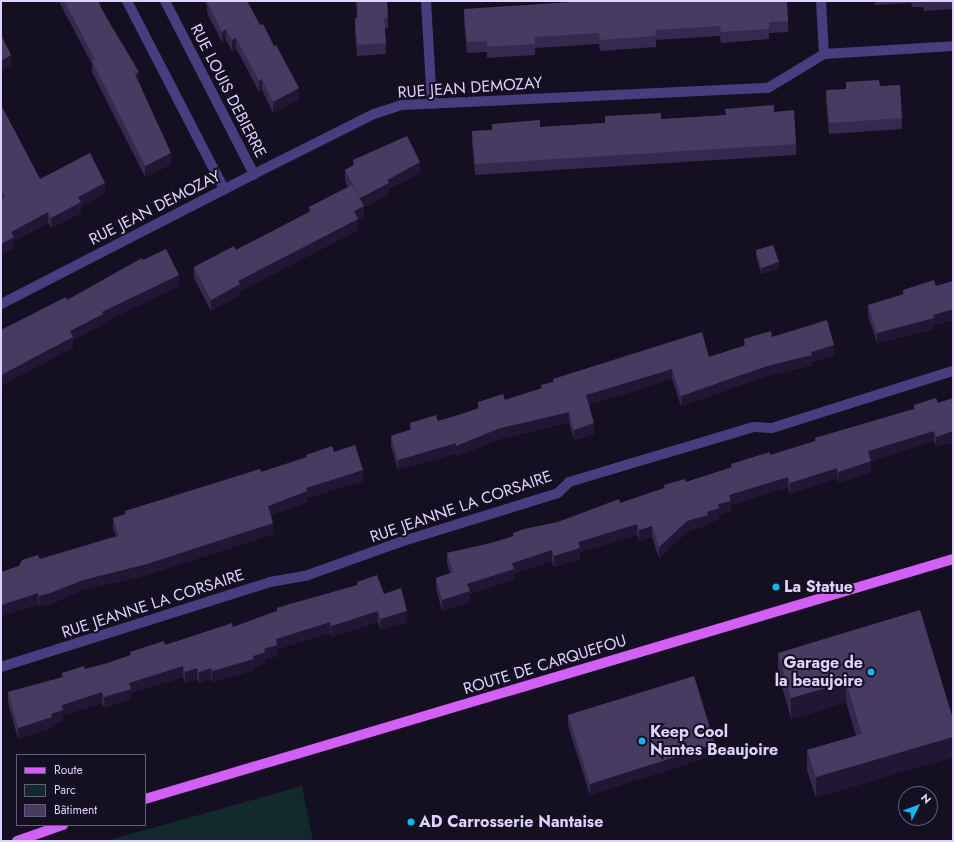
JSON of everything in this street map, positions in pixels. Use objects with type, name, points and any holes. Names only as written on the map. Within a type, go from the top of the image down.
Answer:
[{"type":"main road","name":"ROUTE DE CARQUEFOU","points":[[146,799],[953,560]]},
{"type":"main road","points":[[17,841],[60,826]]},
{"type":"street","points":[[127,1],[224,189]]},
{"type":"street","name":"RUE LOUIS DEBIERRE","points":[[165,1],[254,174]]},
{"type":"street","points":[[426,1],[432,104]]},
{"type":"street","points":[[821,1],[824,54]]},
{"type":"street","name":"RUE JEAN DEMOZAY","points":[[1,304],[224,189],[374,114],[402,105],[768,88],[824,54],[953,46]]},
{"type":"street","name":"RUE JEANNE LA CORSAIRE","points":[[1,667],[270,582],[308,575],[400,542],[558,493],[569,482],[754,427],[772,428],[953,371]]},
{"type":"green space","points":[[302,786],[313,841],[106,841]]},
{"type":"building","points":[[64,1],[98,1],[139,72],[135,74],[171,153],[145,166],[92,61],[95,59]]},
{"type":"building","points":[[247,1],[260,25],[263,24],[274,46],[276,45],[299,88],[273,102],[262,79],[259,81],[236,38],[232,40],[226,29],[222,32],[207,2]]},
{"type":"building","points":[[357,1],[387,1],[388,18],[384,18],[386,43],[357,45],[355,18],[358,18]]},
{"type":"building","points":[[587,1],[787,1],[788,21],[769,22],[769,29],[721,32],[720,26],[655,30],[656,36],[600,40],[599,33],[535,37],[535,44],[487,47],[487,41],[467,42],[464,9]]},
{"type":"building","points":[[1,35],[11,55],[1,61]]},
{"type":"building","points":[[879,80],[880,86],[900,85],[902,118],[829,123],[826,90],[846,89],[846,82]]},
{"type":"building","points":[[1,105],[40,179],[90,153],[105,183],[78,197],[81,202],[51,218],[48,212],[11,232],[14,237],[1,244],[1,200],[5,198],[1,189]]},
{"type":"building","points":[[774,105],[774,112],[794,110],[796,144],[475,164],[472,131],[492,130],[492,124],[540,120],[540,127],[605,123],[605,116],[661,113],[661,119],[726,115],[725,109]]},
{"type":"building","points":[[407,136],[420,162],[387,180],[389,183],[360,198],[345,170],[355,164],[353,160]]},
{"type":"building","points":[[352,185],[364,206],[354,211],[358,219],[238,281],[240,284],[211,300],[194,267],[234,246],[236,250],[311,211],[309,207]]},
{"type":"building","points":[[773,245],[779,262],[761,268],[756,250]]},
{"type":"building","points":[[166,249],[179,275],[102,312],[103,314],[70,331],[73,337],[1,375],[1,330],[66,297],[67,300],[142,258],[143,260]]},
{"type":"building","points":[[934,280],[936,286],[953,281],[953,309],[933,315],[934,318],[877,333],[868,305],[904,294],[903,290]]},
{"type":"building","points":[[827,320],[834,345],[811,352],[812,355],[767,366],[681,396],[672,369],[586,395],[594,423],[574,430],[569,412],[500,428],[456,446],[456,443],[398,460],[391,436],[412,429],[410,423],[436,415],[438,421],[459,415],[479,408],[478,402],[503,394],[505,400],[542,388],[541,385],[554,382],[553,379],[702,332],[709,357],[746,345],[744,339],[771,331],[772,337]]},
{"type":"building","points":[[936,398],[938,403],[953,398],[953,431],[936,437],[934,431],[868,451],[871,461],[838,472],[837,468],[790,483],[788,477],[729,495],[731,501],[718,504],[719,508],[707,512],[708,515],[687,521],[659,547],[652,526],[639,530],[637,524],[578,542],[580,548],[554,556],[552,550],[512,563],[514,569],[467,584],[470,591],[442,600],[436,578],[453,572],[447,553],[491,543],[514,536],[513,533],[524,529],[558,522],[619,499],[620,503],[665,488],[664,485],[685,479],[686,482],[732,467],[731,464],[770,452],[770,455],[816,441],[815,438],[914,409],[914,405]]},
{"type":"building","points":[[355,445],[363,470],[306,488],[307,491],[268,506],[273,523],[147,564],[83,580],[50,593],[39,596],[38,593],[1,605],[1,572],[19,566],[22,560],[38,555],[40,559],[119,536],[113,518],[126,514],[125,511],[260,469],[261,472],[307,457],[306,455],[332,446],[334,452]]},
{"type":"building","points":[[377,575],[384,594],[401,588],[407,611],[380,619],[378,611],[331,626],[330,622],[276,639],[277,645],[264,649],[265,652],[253,656],[254,659],[212,671],[211,668],[199,672],[197,668],[185,672],[183,666],[129,683],[131,689],[104,697],[102,692],[62,705],[63,710],[51,714],[52,717],[18,728],[8,692],[64,677],[62,673],[84,666],[85,669],[108,663],[131,655],[130,652],[164,641],[165,645],[232,623],[233,627],[277,611],[277,608],[358,585],[357,582]]},
{"type":"building","points":[[920,610],[953,719],[953,737],[816,777],[807,750],[862,734],[846,682],[791,698],[778,653]]},
{"type":"building","name":"Keep Cool Nantes Beaujoire","points":[[694,676],[715,744],[590,784],[568,715]]},
{"type":"place","name":"La Statue","points":[[776,587]]},
{"type":"place","name":"Garage de la beaujoire","points":[[871,672]]},
{"type":"place","name":"Keep Cool Nantes Beaujoire","points":[[642,741]]},
{"type":"place","name":"AD Carrosserie Nantaise","points":[[411,822]]}]
